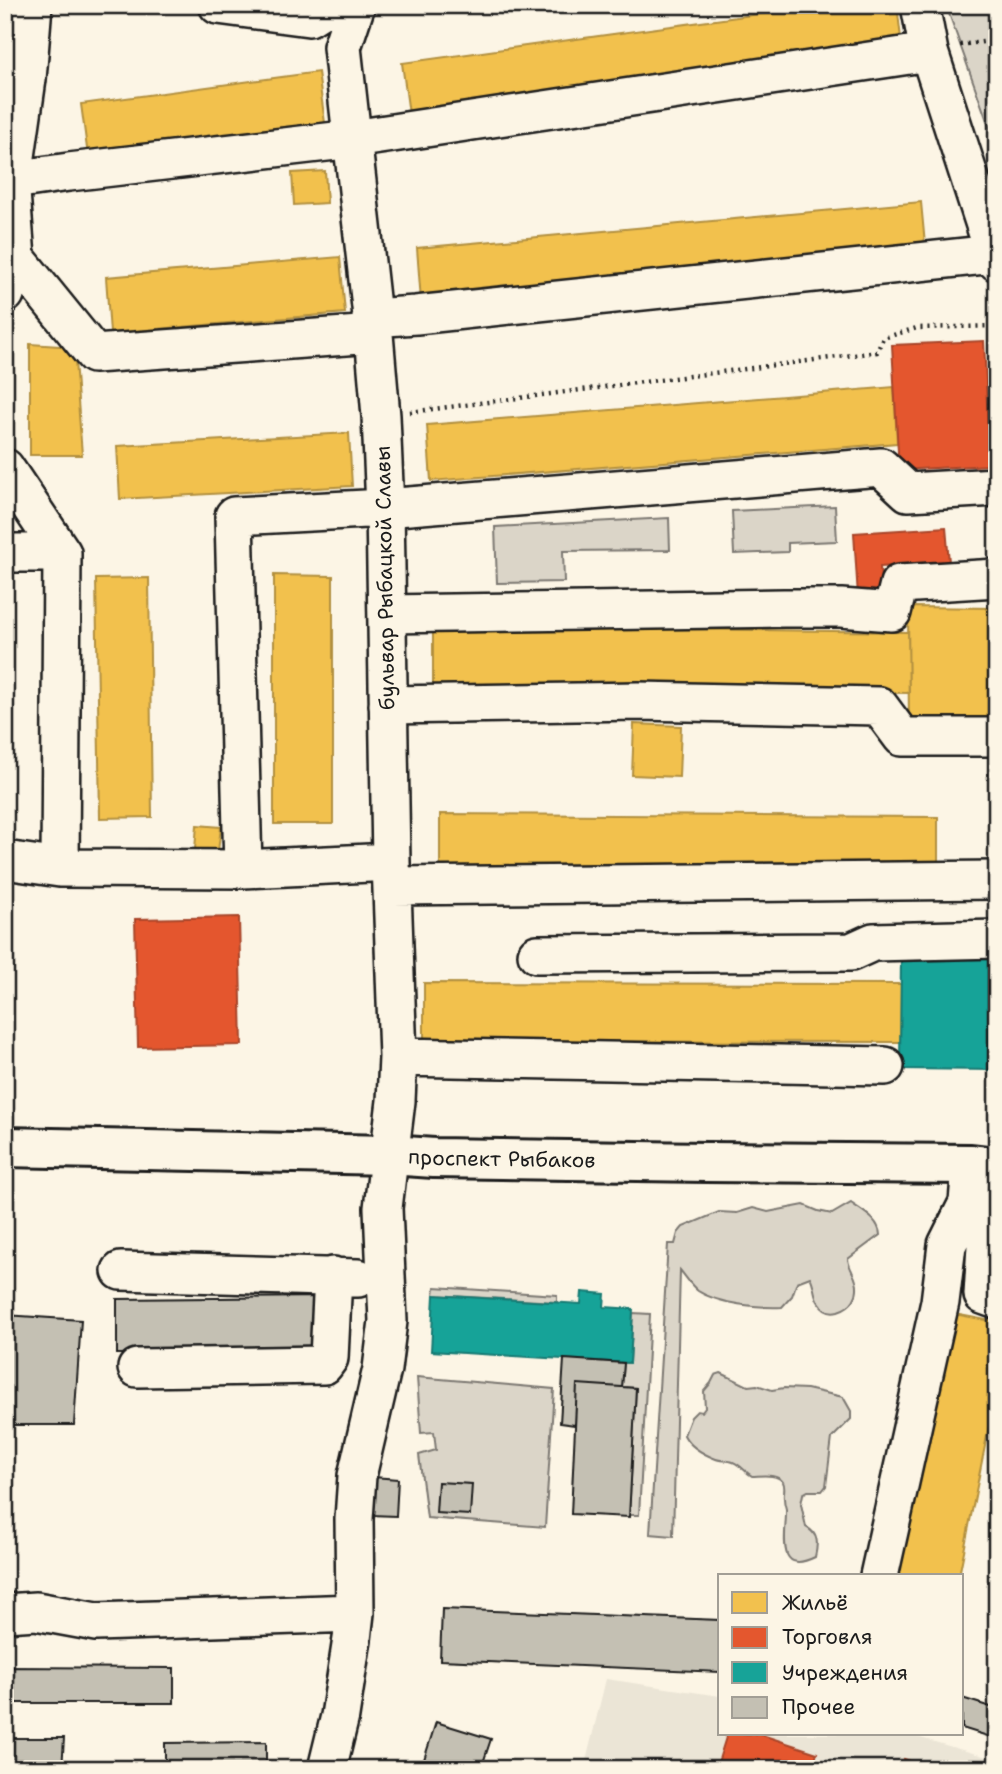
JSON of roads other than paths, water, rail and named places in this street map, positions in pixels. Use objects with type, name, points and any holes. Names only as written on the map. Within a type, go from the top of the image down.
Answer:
[{"type":"main road","name":"проспект Рыбаков","points":[[5,1147],[706,1163],[984,1165]]},
{"type":"street","points":[[5,294],[16,258],[11,192],[27,79],[33,5]]},
{"type":"street","points":[[218,5],[309,16],[328,5]]},
{"type":"street","name":"бульвар Рыбацкой Славы","points":[[327,1769],[349,1665],[355,1613],[354,1503],[357,1476],[377,1391],[388,1321],[383,1208],[396,1101],[398,1057],[381,416],[342,47],[356,5]]},
{"type":"street","points":[[16,258],[94,354],[372,326],[443,312],[995,258],[929,52],[920,5]]},
{"type":"street","points":[[13,180],[353,139],[929,52]]},
{"type":"street","points":[[243,870],[234,516],[385,508],[881,467],[908,492],[997,487]]},
{"type":"street","points":[[5,468],[62,553],[60,868]]},
{"type":"street","points":[[5,553],[62,553]]},
{"type":"street","points":[[387,614],[784,608],[841,608],[892,612],[899,584],[997,578]]},
{"type":"street","points":[[388,705],[638,701],[879,706],[902,737],[997,737]]},
{"type":"street","points":[[5,860],[60,868],[997,880]]},
{"type":"street","points":[[537,954],[852,952],[873,942],[997,939]]},
{"type":"street","points":[[398,1057],[885,1066]]},
{"type":"street","points":[[879,1574],[940,1302],[947,1245],[984,1165]]},
{"type":"street","points":[[968,1203],[987,1230],[983,1296],[997,1300]]},
{"type":"street","points":[[121,1271],[387,1279]]},
{"type":"street","points":[[137,1368],[324,1365],[330,1358],[333,1276]]},
{"type":"street","points":[[5,1613],[36,1611],[96,1622],[355,1613]]}]
